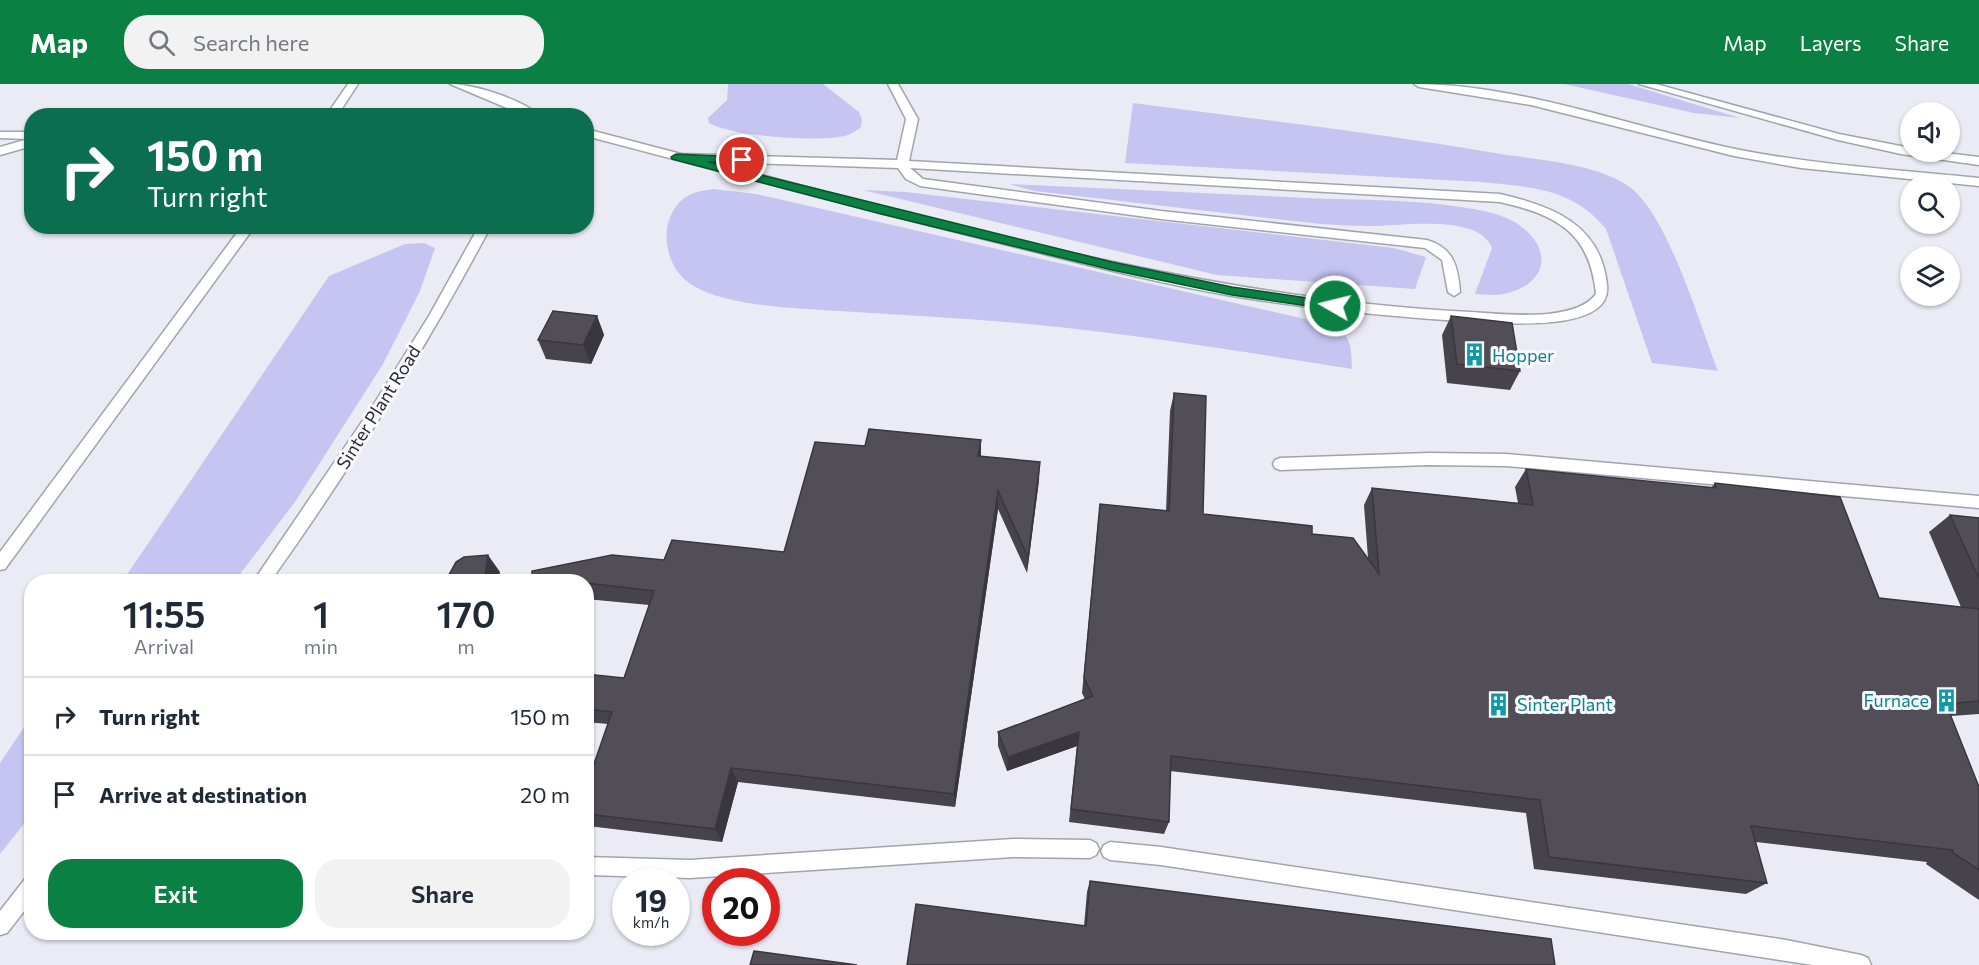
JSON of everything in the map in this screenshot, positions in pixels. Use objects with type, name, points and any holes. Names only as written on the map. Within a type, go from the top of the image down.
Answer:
[{"type":"lane","points":[[336,108],[353,84]]},
{"type":"lane","points":[[456,84],[480,91],[518,108]]},
{"type":"lane","points":[[894,84],[912,119],[902,164],[906,174],[912,179],[936,185],[1161,215],[1427,244],[1439,249],[1452,264],[1454,292]]},
{"type":"lane","points":[[1419,84],[1531,102],[1734,152],[1779,160],[1840,169],[1979,182]]},
{"type":"lane","points":[[1644,84],[1838,137],[1901,150],[1979,161]]},
{"type":"lane","points":[[594,134],[676,157],[881,210],[1112,266],[1281,299],[1398,313],[1515,319],[1565,316],[1582,312],[1595,304],[1602,294],[1599,268],[1579,232],[1549,212],[1516,201],[1466,195],[902,164],[676,157]]},
{"type":"lane","points":[[0,135],[24,136]]},
{"type":"lane","points":[[0,151],[24,144]]},
{"type":"lane","points":[[0,564],[243,234]]},
{"type":"lane","name":"Sinter Plant Road","points":[[267,574],[307,518],[389,391],[480,234]]},
{"type":"lane","points":[[1280,464],[1429,459],[1506,460],[1979,502]]},
{"type":"lane","points":[[594,866],[690,869],[1013,848],[1090,849]]},
{"type":"lane","points":[[1110,850],[1161,856],[1788,957],[1861,965]]},
{"type":"lane","points":[[0,926],[24,896]]},
{"type":"shaded area","points":[[728,84],[823,84],[859,112],[862,120],[861,127],[845,136],[832,138],[776,137],[721,128],[709,123],[708,118],[727,100]]},
{"type":"shaded area","points":[[1564,84],[1628,84],[1740,118],[1694,113]]},
{"type":"shaded area","points":[[1133,103],[1363,133],[1551,161],[1603,173],[1631,188],[1645,203],[1658,223],[1693,301],[1718,371],[1652,363],[1606,229],[1593,215],[1565,197],[1534,188],[1481,182],[1125,163]]},
{"type":"shaded area","points":[[1009,184],[1389,200],[1479,210],[1506,218],[1523,228],[1533,238],[1539,249],[1540,268],[1527,285],[1516,290],[1500,295],[1475,294],[1492,248],[1484,237],[1472,230],[1456,226],[1320,224],[1034,191]]},
{"type":"shaded area","points":[[713,189],[756,194],[1327,324],[1346,336],[1350,346],[1352,369],[1069,328],[783,307],[724,298],[692,285],[683,278],[671,259],[668,248],[668,225],[677,205],[689,195]]},
{"type":"shaded area","points":[[863,190],[905,192],[1394,248],[1426,257],[1415,289],[1217,275]]},
{"type":"shaded area","points":[[424,243],[435,248],[420,291],[383,364],[295,502],[240,574],[127,574],[329,276],[405,244]]},
{"type":"shaded area","points":[[24,727],[24,824],[0,854],[0,763]]},
{"type":"building","points":[[553,311],[597,316],[583,345],[538,340]]},
{"type":"building","points":[[1451,316],[1512,323],[1520,371],[1457,364]]},
{"type":"building","points":[[1174,393],[1206,396],[1203,514],[1312,526],[1312,534],[1353,538],[1379,574],[1372,488],[1533,505],[1526,469],[1716,488],[1715,483],[1840,497],[1879,598],[1979,609],[1979,701],[1946,704],[1979,787],[1979,870],[1952,852],[1953,850],[1751,826],[1767,883],[1549,857],[1540,800],[1171,756],[1169,822],[1071,809],[1079,732],[1008,757],[998,732],[1093,696],[1084,678],[1100,504],[1169,511]]},
{"type":"building","points":[[869,429],[981,440],[978,456],[1040,462],[1028,557],[998,491],[954,794],[731,768],[715,829],[594,815],[594,764],[612,712],[594,710],[594,675],[624,678],[654,591],[594,584],[594,574],[532,574],[532,571],[612,555],[664,560],[672,540],[784,552],[815,442],[865,446]]},
{"type":"building","points":[[1950,515],[1979,518],[1979,579]]},
{"type":"building","points":[[488,555],[485,574],[449,574],[456,562],[464,557]]},
{"type":"building","points":[[1090,881],[1551,939],[1555,965],[907,965],[916,904],[1086,926]]},
{"type":"building","points":[[754,951],[857,965],[750,965]]},
{"type":"place","name":"Hopper","points":[[1474,355]]},
{"type":"place","name":"Furnace","points":[[1947,700]]},
{"type":"place","name":"Sinter Plant","points":[[1499,704]]},
{"type":"route","points":[[742,160],[676,157],[1112,266],[1232,291],[1335,306]]}]
